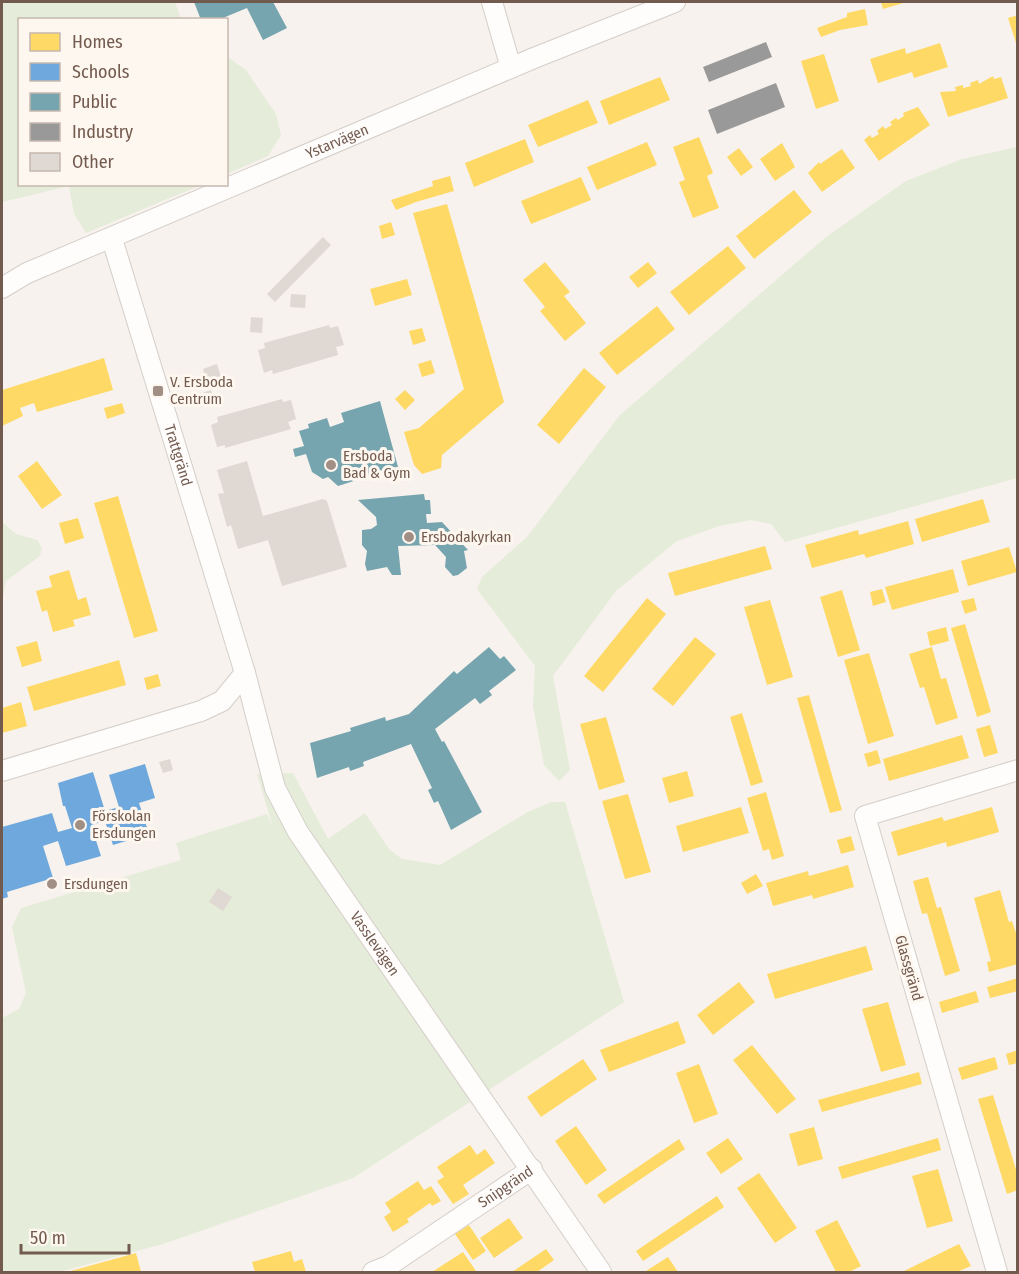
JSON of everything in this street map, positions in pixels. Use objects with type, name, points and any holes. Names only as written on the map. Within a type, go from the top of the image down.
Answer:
[{"type":"street","points":[[492,2],[511,68]]},
{"type":"street","name":"Ystarvägen","points":[[2,288],[27,273],[112,239],[511,68],[675,2]]},
{"type":"street","name":"Trattgränd","points":[[112,239],[252,700]]},
{"type":"street","points":[[2,771],[201,711],[222,701],[244,673]]},
{"type":"street","name":"Vasslevägen","points":[[252,700],[275,788],[298,832],[532,1169]]},
{"type":"street","name":"Glassgränd","points":[[997,1272],[865,816],[1017,770]]},
{"type":"street","name":"Snipgränd","points":[[373,1272],[388,1266],[532,1169],[601,1272]]},
{"type":"green space","points":[[2,2],[175,2],[181,18],[18,18],[18,186],[69,186],[2,202]]},
{"type":"green space","points":[[228,57],[246,70],[276,114],[281,135],[268,156],[228,174]]},
{"type":"green space","points":[[1017,147],[1017,478],[785,542],[771,524],[751,520],[719,526],[677,541],[616,591],[553,676],[570,770],[559,781],[544,765],[533,706],[535,666],[477,589],[482,577],[527,537],[620,415],[826,237],[906,181],[962,159]]},
{"type":"green space","points":[[69,186],[199,186],[86,233],[74,214]]},
{"type":"green space","points":[[2,522],[16,534],[37,540],[42,548],[40,556],[6,581],[2,602]]},
{"type":"green space","points":[[293,773],[328,839],[365,813],[389,849],[402,859],[440,865],[528,812],[551,802],[565,802],[624,1002],[353,1178],[163,1244],[59,1272],[2,1272],[2,1018],[19,1009],[26,993],[12,927],[21,908],[181,860],[176,843],[267,814],[273,827],[257,774]]},
{"type":"building: Homes","points":[[881,2],[907,2],[883,9]]},
{"type":"building: Homes","points":[[865,9],[868,25],[840,30],[821,37],[817,28],[847,17],[847,13]]},
{"type":"building: Homes","points":[[1018,15],[1018,46],[1017,46],[1008,18]]},
{"type":"building: Homes","points":[[940,43],[948,67],[914,78],[912,72],[878,83],[870,59],[905,48],[906,54]]},
{"type":"building: Homes","points":[[824,54],[839,101],[816,109],[801,61]]},
{"type":"building: Homes","points":[[993,76],[994,79],[1001,77],[1008,98],[948,117],[940,92],[956,91],[955,87],[971,86],[970,83],[978,80],[979,84]]},
{"type":"building: Homes","points":[[660,77],[670,100],[609,125],[600,101]]},
{"type":"building: Homes","points":[[588,100],[598,123],[538,147],[528,125]]},
{"type":"building: Homes","points":[[918,107],[930,125],[879,161],[864,140],[870,135],[872,138],[879,134],[877,131],[883,126],[885,129],[892,125],[890,122],[904,116],[903,113]]},
{"type":"building: Homes","points":[[699,137],[713,173],[707,176],[719,208],[693,218],[679,182],[685,180],[673,147]]},
{"type":"building: Homes","points":[[525,139],[534,162],[474,187],[465,163]]},
{"type":"building: Homes","points":[[647,142],[657,165],[597,190],[587,167]]},
{"type":"building: Homes","points":[[782,143],[795,167],[775,181],[760,159]]},
{"type":"building: Homes","points":[[739,148],[753,167],[741,176],[727,157]]},
{"type":"building: Homes","points":[[842,149],[855,168],[822,192],[808,173],[819,162],[820,164]]},
{"type":"building: Homes","points":[[450,176],[454,191],[396,210],[391,200],[433,186],[432,181]]},
{"type":"building: Homes","points":[[581,177],[591,200],[531,224],[521,201]]},
{"type":"building: Homes","points":[[794,190],[812,212],[754,259],[736,236]]},
{"type":"building: Homes","points":[[447,204],[504,402],[442,455],[441,468],[422,474],[414,465],[404,432],[419,428],[464,389],[413,213]]},
{"type":"building: Homes","points":[[391,222],[395,235],[382,239],[379,226]]},
{"type":"building: Homes","points":[[728,246],[746,268],[689,315],[670,292]]},
{"type":"building: Homes","points":[[545,262],[570,292],[564,296],[586,323],[565,341],[540,311],[545,307],[523,280]]},
{"type":"building: Homes","points":[[648,262],[657,273],[638,288],[629,277]]},
{"type":"building: Homes","points":[[407,279],[412,295],[375,306],[370,289]]},
{"type":"building: Homes","points":[[657,306],[675,329],[617,375],[599,353]]},
{"type":"building: Homes","points":[[422,328],[426,341],[413,345],[409,331]]},
{"type":"building: Homes","points":[[104,358],[113,390],[37,412],[34,403],[20,408],[23,416],[2,426],[2,390]]},
{"type":"building: Homes","points":[[431,360],[435,373],[422,377],[418,364]]},
{"type":"building: Homes","points":[[584,368],[606,387],[559,444],[537,425]]},
{"type":"building: Homes","points":[[405,390],[415,400],[405,410],[395,399]]},
{"type":"building: Homes","points":[[122,403],[125,413],[107,419],[104,408]]},
{"type":"building: Homes","points":[[37,461],[62,495],[42,509],[18,476]]},
{"type":"building: Homes","points":[[118,496],[158,631],[134,638],[94,503]]},
{"type":"building: Homes","points":[[983,499],[990,522],[922,542],[915,519]]},
{"type":"building: Homes","points":[[78,518],[84,538],[65,544],[59,523]]},
{"type":"building: Homes","points":[[908,521],[914,544],[866,558],[864,554],[812,568],[805,545],[858,530],[859,535]]},
{"type":"building: Homes","points":[[765,546],[772,569],[675,596],[668,573]]},
{"type":"building: Homes","points":[[1009,547],[1017,572],[968,586],[961,561]]},
{"type":"building: Homes","points":[[953,569],[959,592],[892,610],[885,587]]},
{"type":"building: Homes","points":[[69,570],[78,600],[86,597],[91,615],[73,620],[75,626],[53,632],[47,610],[42,612],[36,591],[52,587],[49,576]]},
{"type":"building: Homes","points":[[882,589],[886,602],[873,606],[870,592]]},
{"type":"building: Homes","points":[[842,590],[860,650],[838,657],[820,597]]},
{"type":"building: Homes","points":[[647,598],[666,614],[603,692],[584,676]]},
{"type":"building: Homes","points":[[974,598],[977,610],[965,614],[961,601]]},
{"type":"building: Homes","points":[[770,600],[793,677],[767,685],[744,607]]},
{"type":"building: Homes","points":[[965,624],[991,712],[977,717],[951,628]]},
{"type":"building: Homes","points":[[946,627],[949,641],[930,646],[927,632]]},
{"type":"building: Homes","points":[[695,637],[716,654],[673,706],[652,689]]},
{"type":"building: Homes","points":[[37,641],[42,661],[22,667],[16,647]]},
{"type":"building: Homes","points":[[932,647],[941,679],[946,678],[958,718],[936,725],[924,687],[920,688],[909,654]]},
{"type":"building: Homes","points":[[869,653],[894,736],[868,744],[844,660]]},
{"type":"building: Homes","points":[[119,660],[126,685],[34,711],[27,687]]},
{"type":"building: Homes","points":[[158,674],[161,686],[147,690],[144,678]]},
{"type":"building: Homes","points":[[809,695],[842,810],[830,813],[797,698]]},
{"type":"building: Homes","points":[[21,702],[27,726],[2,733],[2,708]]},
{"type":"building: Homes","points":[[742,713],[763,782],[751,786],[730,717]]},
{"type":"building: Homes","points":[[606,717],[625,782],[599,790],[580,724]]},
{"type":"building: Homes","points":[[990,725],[998,753],[984,757],[976,729]]},
{"type":"building: Homes","points":[[962,735],[969,758],[889,781],[883,759]]},
{"type":"building: Homes","points":[[877,750],[881,763],[868,767],[864,754]]},
{"type":"building: Homes","points":[[687,771],[694,796],[669,803],[662,778]]},
{"type":"building: Homes","points":[[766,792],[784,856],[772,860],[769,849],[763,851],[747,798]]},
{"type":"building: Homes","points":[[628,794],[651,872],[625,879],[602,801]]},
{"type":"building: Homes","points":[[741,807],[749,833],[683,852],[676,826]]},
{"type":"building: Homes","points":[[992,807],[999,832],[947,847],[946,842],[898,856],[891,832],[942,817],[944,821]]},
{"type":"building: Homes","points":[[851,836],[855,850],[841,854],[837,840]]},
{"type":"building: Homes","points":[[848,865],[854,887],[813,899],[812,895],[773,906],[766,883],[808,871],[809,876]]},
{"type":"building: Homes","points":[[756,874],[763,886],[747,894],[741,883]]},
{"type":"building: Homes","points":[[928,877],[937,908],[941,907],[960,971],[945,976],[927,913],[922,914],[913,881]]},
{"type":"building: Homes","points":[[1000,890],[1009,922],[1012,921],[1018,939],[1018,964],[989,972],[987,962],[991,961],[974,898]]},
{"type":"building: Homes","points":[[866,946],[873,970],[775,999],[767,974]]},
{"type":"building: Homes","points":[[1018,978],[1018,991],[990,998],[987,987]]},
{"type":"building: Homes","points":[[739,982],[755,1002],[713,1035],[697,1015]]},
{"type":"building: Homes","points":[[976,991],[979,1002],[942,1013],[939,1002]]},
{"type":"building: Homes","points":[[888,1002],[906,1065],[881,1072],[862,1009]]},
{"type":"building: Homes","points":[[678,1021],[686,1043],[609,1072],[600,1050]]},
{"type":"building: Homes","points":[[752,1045],[796,1099],[777,1114],[733,1060]]},
{"type":"building: Homes","points":[[1018,1050],[1018,1063],[1009,1065],[1006,1054]]},
{"type":"building: Homes","points":[[995,1057],[998,1069],[962,1080],[958,1068]]},
{"type":"building: Homes","points":[[583,1059],[597,1079],[541,1117],[527,1097]]},
{"type":"building: Homes","points":[[699,1064],[718,1114],[694,1123],[676,1073]]},
{"type":"building: Homes","points":[[919,1072],[922,1084],[822,1112],[818,1100]]},
{"type":"building: Homes","points":[[993,1095],[1018,1176],[1018,1190],[1007,1194],[978,1099]]},
{"type":"building: Homes","points":[[576,1126],[607,1170],[586,1185],[555,1141]]},
{"type":"building: Homes","points":[[814,1127],[823,1159],[798,1166],[789,1134]]},
{"type":"building: Homes","points":[[728,1138],[743,1159],[721,1174],[706,1153]]},
{"type":"building: Homes","points":[[938,1138],[941,1150],[842,1179],[838,1167]]},
{"type":"building: Homes","points":[[679,1139],[685,1149],[604,1204],[597,1195]]},
{"type":"building: Homes","points":[[470,1145],[477,1155],[485,1149],[495,1163],[463,1185],[469,1194],[453,1204],[437,1181],[444,1177],[437,1167]]},
{"type":"building: Homes","points":[[938,1169],[953,1221],[927,1228],[912,1176]]},
{"type":"building: Homes","points":[[759,1173],[797,1228],[775,1243],[737,1188]]},
{"type":"building: Homes","points":[[418,1181],[424,1190],[431,1186],[441,1201],[432,1206],[430,1203],[407,1219],[409,1222],[393,1232],[384,1217],[391,1212],[385,1203]]},
{"type":"building: Homes","points":[[717,1196],[724,1207],[643,1261],[636,1251]]},
{"type":"building: Homes","points":[[509,1218],[523,1238],[494,1258],[480,1238]]},
{"type":"building: Homes","points":[[837,1220],[861,1266],[849,1272],[836,1272],[815,1231]]},
{"type":"building: Homes","points":[[469,1225],[486,1251],[473,1260],[455,1234]]},
{"type":"building: Homes","points":[[959,1244],[971,1266],[957,1272],[902,1272]]},
{"type":"building: Homes","points":[[546,1249],[554,1260],[537,1272],[512,1272]]},
{"type":"building: Homes","points":[[291,1251],[294,1262],[302,1259],[306,1272],[255,1272],[252,1262]]},
{"type":"building: Homes","points":[[463,1252],[476,1271],[432,1272]]},
{"type":"building: Homes","points":[[136,1253],[141,1272],[67,1272]]},
{"type":"building: Homes","points":[[668,1257],[678,1272],[646,1271]]},
{"type":"building: Schools","points":[[145,764],[155,798],[139,803],[149,834],[113,845],[105,821],[91,825],[101,856],[66,866],[58,841],[43,846],[53,878],[7,892],[8,897],[2,899],[2,827],[52,813],[58,832],[72,828],[65,806],[63,806],[58,783],[93,772],[105,811],[119,807],[109,775]]},
{"type":"building: Public","points":[[194,2],[273,2],[287,28],[263,40],[247,8],[223,18],[200,18]]},
{"type":"building: Public","points":[[380,401],[398,467],[338,486],[328,477],[323,479],[312,472],[306,454],[295,457],[293,449],[304,446],[299,431],[309,428],[308,424],[327,418],[330,427],[344,422],[341,413]]},
{"type":"building: Public","name":"Ersbodakyrkan","points":[[424,494],[425,500],[430,500],[431,514],[426,514],[427,523],[442,522],[468,550],[464,551],[467,568],[453,576],[445,567],[446,557],[435,545],[398,546],[401,575],[392,575],[387,567],[367,571],[365,564],[367,551],[362,545],[362,530],[371,529],[377,525],[376,517],[358,500]]},
{"type":"building: Public","points":[[489,647],[500,659],[504,656],[516,670],[489,691],[492,695],[480,704],[475,698],[435,729],[442,742],[444,741],[482,812],[451,830],[438,801],[434,803],[428,790],[432,788],[411,744],[363,762],[364,766],[350,771],[349,767],[317,778],[310,743],[351,731],[350,728],[385,717],[386,721],[409,714],[454,671],[457,674]]},
{"type":"building: Industry","points":[[766,42],[772,57],[709,82],[703,67]]},
{"type":"building: Industry","points":[[776,83],[785,107],[717,134],[708,110]]},
{"type":"building: Other","points":[[323,237],[331,245],[275,302],[267,294]]},
{"type":"building: Other","points":[[291,294],[306,295],[305,308],[290,307]]},
{"type":"building: Other","points":[[251,317],[263,318],[262,333],[250,332]]},
{"type":"building: Other","points":[[329,325],[330,328],[338,326],[344,345],[336,347],[338,355],[273,374],[272,370],[264,373],[258,350],[265,348],[264,343]]},
{"type":"building: Other","points":[[217,364],[221,377],[206,381],[203,369]]},
{"type":"building: Other","points":[[211,390],[215,403],[200,407],[196,395]]},
{"type":"building: Other","points":[[282,399],[283,402],[291,400],[296,419],[288,422],[291,429],[225,448],[225,445],[217,447],[211,425],[218,422],[217,417]]},
{"type":"building: Other","points":[[247,461],[263,516],[323,499],[327,501],[347,567],[282,586],[268,540],[238,549],[231,525],[227,527],[218,494],[224,493],[217,470]]},
{"type":"building: Other","points":[[170,759],[173,770],[163,773],[159,762]]},
{"type":"building: Other","points":[[218,888],[232,897],[223,911],[209,902]]},
{"type":"place","name":"V. Ersboda Centrum","points":[[158,391]]},
{"type":"place","name":"Ersboda Bad & Gym","points":[[331,465]]},
{"type":"place","name":"Ersbodakyrkan","points":[[409,537]]},
{"type":"place","name":"Förskolan Ersdungen","points":[[80,825]]},
{"type":"place","name":"Ersdungen","points":[[52,884]]}]
